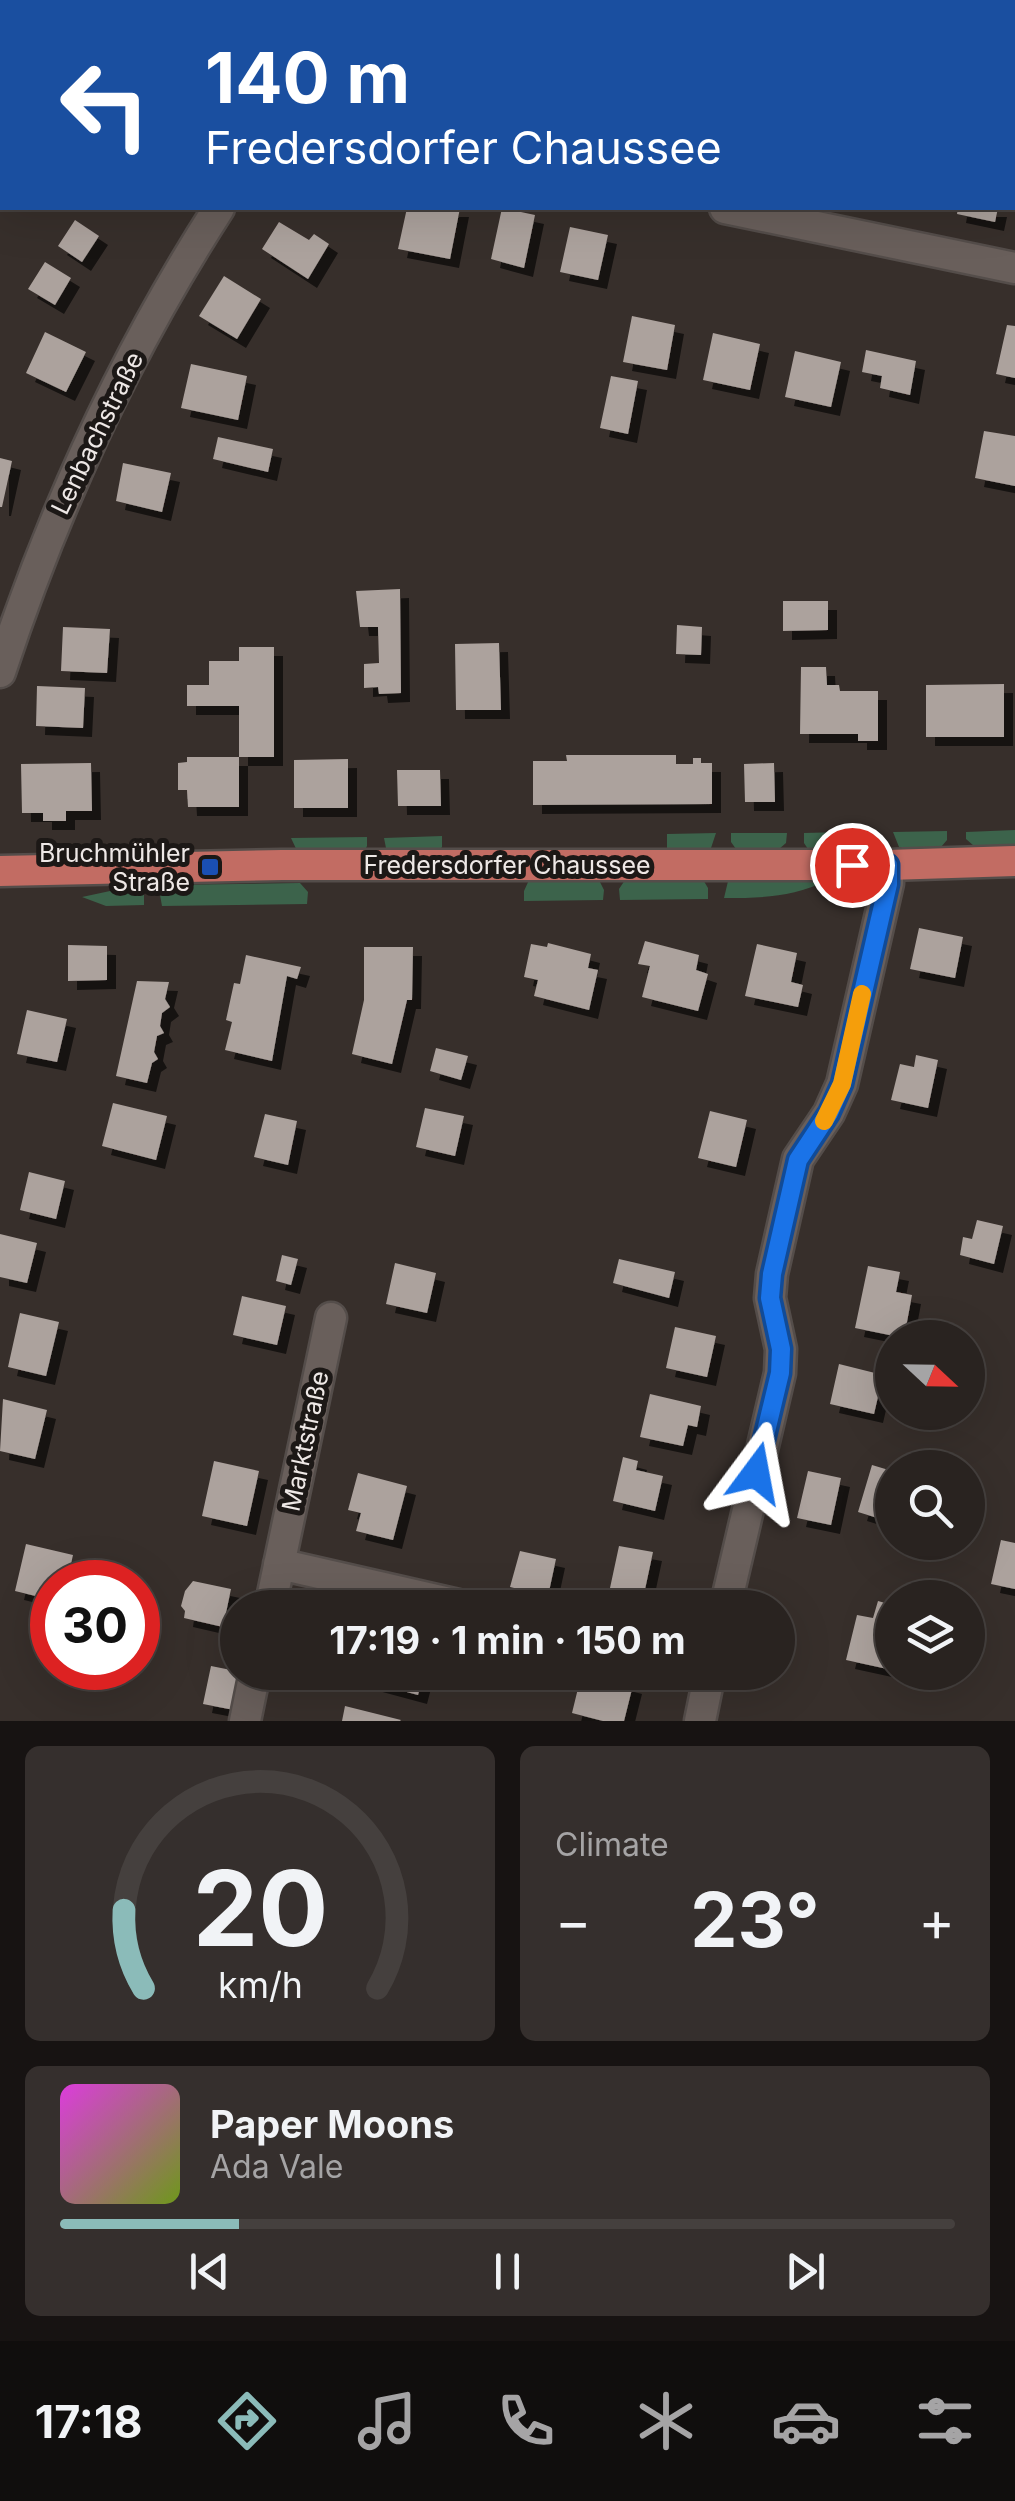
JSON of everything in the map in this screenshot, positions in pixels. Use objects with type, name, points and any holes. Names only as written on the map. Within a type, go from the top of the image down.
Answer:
[{"type":"main road","name":"Fredersdorfer Chaussee","points":[[0,871],[282,865],[888,865],[1015,861]]},
{"type":"street","name":"Lenbachstraße","points":[[0,672],[27,589],[72,479],[184,262],[219,210]]},
{"type":"street","points":[[736,210],[1015,268]]},
{"type":"street","points":[[729,1590],[780,1373],[781,1349],[770,1298],[772,1274],[798,1160],[829,1113],[842,1084],[888,884],[888,865]]},
{"type":"street","name":"Marktstraße","points":[[274,1590],[331,1318]]},
{"type":"street","points":[[279,1564],[393,1590]]},
{"type":"street","points":[[245,1721],[252,1690]]},
{"type":"street","points":[[700,1721],[706,1690]]},
{"type":"green space","points":[[1015,830],[1015,847],[974,846],[966,839],[966,832]]},
{"type":"green space","points":[[947,831],[947,840],[941,847],[899,847],[893,832]]},
{"type":"green space","points":[[845,832],[846,848],[808,849],[804,843],[804,833]]},
{"type":"green space","points":[[716,833],[710,851],[667,851],[667,834]]},
{"type":"green space","points":[[731,833],[787,833],[786,843],[779,849],[736,849]]},
{"type":"green space","points":[[442,836],[442,847],[436,854],[387,853],[384,838]]},
{"type":"green space","points":[[367,837],[363,854],[299,855],[291,838]]},
{"type":"green space","points":[[729,877],[829,880],[778,895],[724,898]]},
{"type":"green space","points":[[702,878],[708,888],[708,899],[620,900],[619,889],[625,880]]},
{"type":"green space","points":[[529,880],[599,880],[603,900],[524,901]]},
{"type":"green space","points":[[300,883],[308,892],[307,904],[162,906],[160,895],[165,885]]},
{"type":"green space","points":[[138,885],[144,894],[144,905],[106,906],[82,897]]},
{"type":"building","points":[[407,210],[460,210],[450,259],[398,249]]},
{"type":"building","points":[[502,210],[535,215],[524,268],[491,259]]},
{"type":"building","points":[[958,210],[998,210],[995,222],[957,214]]},
{"type":"building","points":[[75,220],[99,236],[82,262],[58,246]]},
{"type":"building","points":[[279,222],[309,240],[314,234],[329,244],[308,279],[262,249]]},
{"type":"building","points":[[570,227],[608,235],[598,280],[560,272]]},
{"type":"building","points":[[45,262],[71,278],[55,305],[28,289]]},
{"type":"building","points":[[224,276],[261,299],[237,339],[199,316]]},
{"type":"building","points":[[632,316],[675,325],[667,370],[623,362]]},
{"type":"building","points":[[1007,325],[1015,326],[1015,378],[996,374]]},
{"type":"building","points":[[45,332],[86,352],[66,392],[26,373]]},
{"type":"building","points":[[713,333],[760,344],[750,390],[703,380]]},
{"type":"building","points":[[866,350],[916,361],[910,395],[880,388],[882,376],[862,372]]},
{"type":"building","points":[[795,351],[841,362],[831,407],[785,397]]},
{"type":"building","points":[[191,364],[247,376],[238,420],[181,408]]},
{"type":"building","points":[[611,376],[638,381],[628,434],[600,428]]},
{"type":"building","points":[[984,431],[1015,436],[1015,486],[975,478]]},
{"type":"building","points":[[218,437],[273,449],[268,472],[213,459]]},
{"type":"building","points":[[0,458],[12,461],[2,507],[0,507]]},
{"type":"building","points":[[123,463],[171,473],[162,512],[116,501]]},
{"type":"building","points":[[400,589],[401,693],[379,694],[378,687],[364,688],[364,664],[379,663],[378,627],[360,627],[356,591]]},
{"type":"building","points":[[783,601],[828,601],[828,630],[783,631]]},
{"type":"building","points":[[677,625],[702,627],[701,655],[676,654]]},
{"type":"building","points":[[63,627],[110,629],[107,673],[61,671]]},
{"type":"building","points":[[499,643],[501,710],[456,710],[455,644]]},
{"type":"building","points":[[239,647],[274,647],[274,757],[239,757],[239,706],[187,706],[187,685],[209,685],[209,661],[239,661]]},
{"type":"building","points":[[801,667],[826,667],[827,685],[839,685],[840,691],[878,691],[878,741],[858,741],[858,734],[800,734]]},
{"type":"building","points":[[1004,684],[1004,737],[926,737],[926,685]]},
{"type":"building","points":[[37,686],[85,688],[83,728],[36,726]]},
{"type":"building","points":[[566,755],[676,755],[676,764],[693,764],[693,758],[701,758],[701,763],[712,763],[712,804],[533,805],[533,761],[567,761]]},
{"type":"building","points":[[187,757],[239,757],[239,807],[188,807],[187,790],[178,790],[178,763],[187,762]]},
{"type":"building","points":[[348,759],[348,808],[294,808],[294,760]]},
{"type":"building","points":[[91,763],[92,811],[66,811],[66,821],[43,821],[43,813],[22,813],[21,764]]},
{"type":"building","points":[[774,763],[775,802],[745,802],[744,764]]},
{"type":"building","points":[[397,770],[440,770],[441,806],[398,806]]},
{"type":"building","points":[[919,928],[963,937],[955,978],[910,969]]},
{"type":"building","points":[[645,941],[699,955],[696,970],[708,974],[698,1011],[642,997],[650,966],[638,964]]},
{"type":"building","points":[[548,943],[591,954],[588,968],[598,970],[589,1010],[534,996],[538,980],[524,977],[531,944],[547,947]]},
{"type":"building","points":[[757,944],[797,953],[791,982],[803,985],[798,1007],[745,996]]},
{"type":"building","points":[[68,945],[107,946],[107,980],[68,981]]},
{"type":"building","points":[[364,947],[413,947],[412,1000],[407,1000],[392,1064],[352,1054],[364,1000]]},
{"type":"building","points":[[246,955],[301,967],[297,979],[287,976],[272,1061],[225,1050],[232,1022],[226,1020],[234,983],[240,984]]},
{"type":"building","points":[[137,981],[169,982],[165,999],[170,1007],[162,1013],[160,1026],[164,1033],[157,1036],[154,1052],[158,1059],[152,1063],[147,1083],[116,1076]]},
{"type":"building","points":[[27,1010],[67,1019],[57,1062],[17,1054]]},
{"type":"building","points":[[436,1048],[468,1056],[461,1080],[430,1071]]},
{"type":"building","points":[[916,1055],[938,1060],[928,1108],[891,1100],[900,1064],[914,1067]]},
{"type":"building","points":[[113,1103],[167,1116],[156,1160],[102,1146]]},
{"type":"building","points":[[425,1108],[464,1116],[455,1156],[416,1147]]},
{"type":"building","points":[[710,1111],[747,1120],[736,1167],[698,1158]]},
{"type":"building","points":[[265,1114],[297,1121],[288,1165],[254,1157]]},
{"type":"building","points":[[29,1172],[65,1181],[56,1219],[20,1210]]},
{"type":"building","points":[[977,1220],[1003,1226],[994,1264],[960,1255],[963,1237],[972,1239]]},
{"type":"building","points":[[0,1234],[37,1243],[27,1283],[0,1277]]},
{"type":"building","points":[[282,1255],[298,1259],[291,1285],[276,1281]]},
{"type":"building","points":[[619,1259],[675,1272],[669,1298],[613,1283]]},
{"type":"building","points":[[395,1263],[436,1273],[427,1313],[386,1304]]},
{"type":"building","points":[[868,1266],[900,1272],[896,1292],[912,1295],[907,1320],[875,1320],[875,1332],[855,1328]]},
{"type":"building","points":[[242,1296],[286,1306],[277,1345],[233,1335]]},
{"type":"building","points":[[20,1313],[59,1322],[46,1376],[8,1367]]},
{"type":"building","points":[[675,1327],[716,1336],[707,1377],[666,1368]]},
{"type":"building","points":[[839,1364],[875,1373],[874,1414],[830,1404]]},
{"type":"building","points":[[650,1394],[701,1406],[697,1427],[688,1425],[683,1446],[640,1437]]},
{"type":"building","points":[[3,1399],[47,1410],[35,1459],[0,1451]]},
{"type":"building","points":[[623,1457],[638,1461],[636,1470],[663,1476],[655,1511],[613,1501]]},
{"type":"building","points":[[214,1461],[259,1471],[247,1526],[202,1516]]},
{"type":"building","points":[[872,1465],[875,1466],[875,1517],[858,1512]]},
{"type":"building","points":[[808,1471],[841,1478],[831,1525],[797,1518]]},
{"type":"building","points":[[358,1473],[407,1486],[393,1540],[356,1531],[361,1513],[348,1510]]},
{"type":"building","points":[[1001,1540],[1015,1543],[1015,1589],[991,1584]]},
{"type":"building","points":[[26,1544],[73,1555],[72,1560],[30,1560],[30,1595],[15,1591]]},
{"type":"building","points":[[619,1546],[653,1552],[645,1590],[610,1590]]},
{"type":"building","points":[[520,1551],[556,1559],[549,1590],[510,1587]]},
{"type":"building","points":[[193,1581],[231,1589],[220,1590],[220,1626],[184,1618],[181,1606]]},
{"type":"building","points":[[875,1611],[875,1666],[846,1660],[857,1615],[873,1618]]},
{"type":"building","points":[[211,1666],[220,1668],[220,1690],[238,1690],[234,1710],[203,1704]]},
{"type":"building","points":[[578,1690],[632,1690],[624,1721],[603,1721],[572,1713]]},
{"type":"building","points":[[345,1706],[401,1720],[342,1721]]},
{"type":"slow traffic","points":[[824,1121],[842,1084],[862,994]]},
{"type":"place","name":"Bruchmühler Straße","points":[[210,867]]},
{"type":"route","points":[[756,1473],[780,1373],[781,1349],[770,1298],[772,1274],[798,1160],[829,1113],[842,1084],[888,884],[888,865],[852,865]]}]
